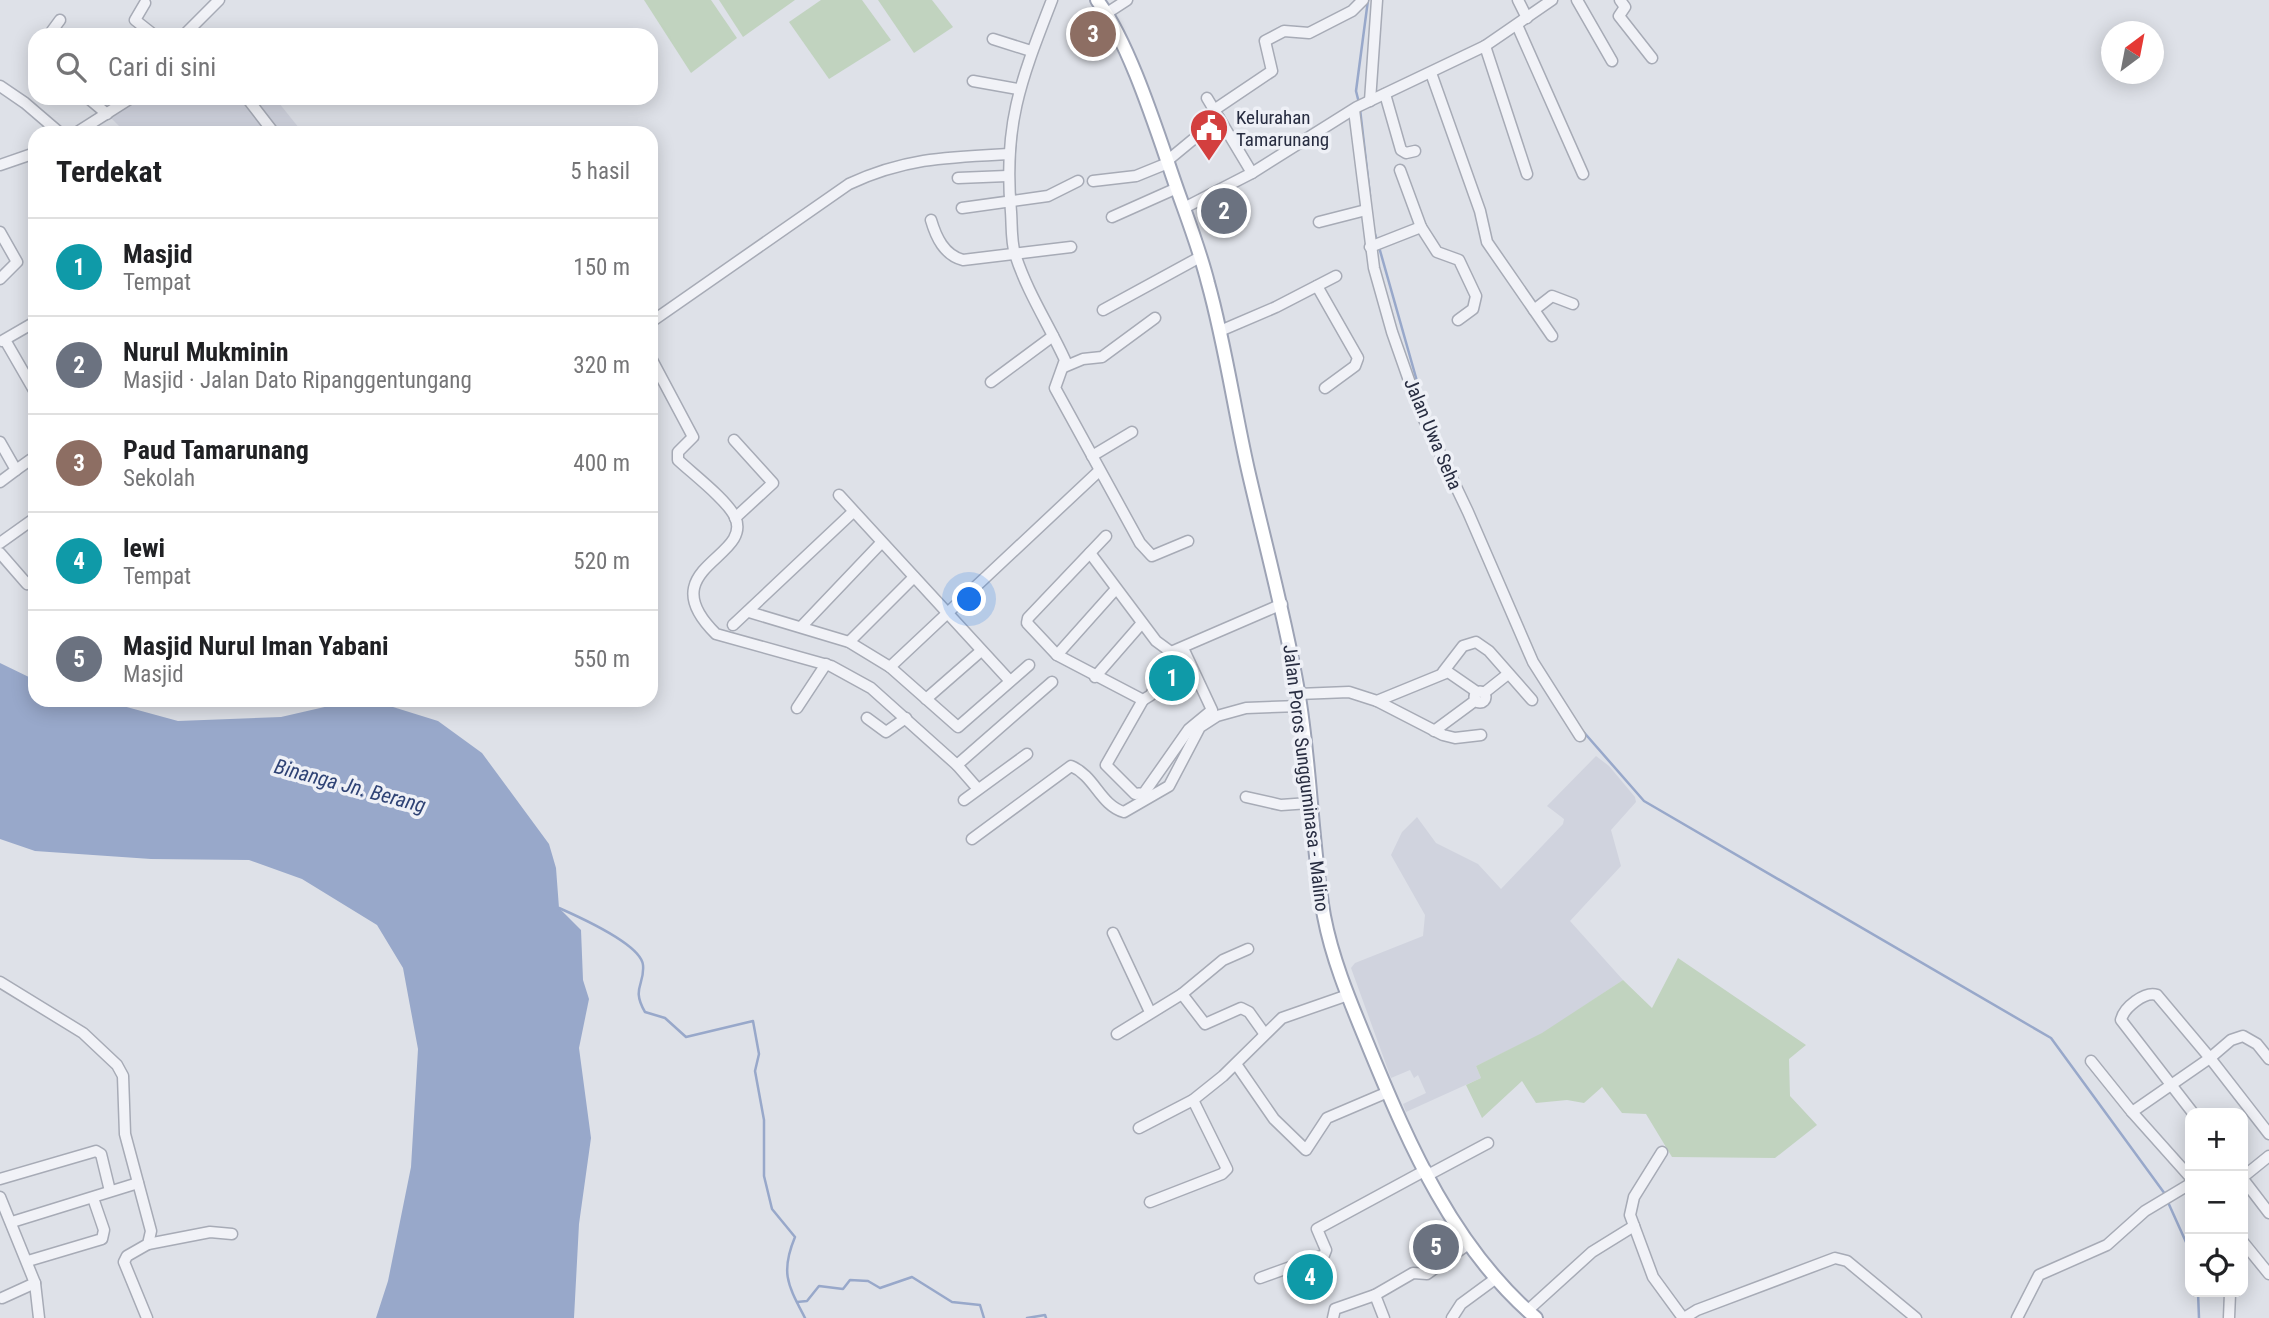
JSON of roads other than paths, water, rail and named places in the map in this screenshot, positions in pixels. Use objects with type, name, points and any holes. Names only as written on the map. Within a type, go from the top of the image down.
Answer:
[{"type":"main road","name":"Jalan Poros Sungguminasa - Malino","points":[[1097,0],[1107,13],[1168,162],[1200,257],[1220,331],[1248,469],[1282,604],[1299,700],[1309,803],[1330,947],[1404,1132],[1467,1245],[1495,1279],[1531,1314]]},
{"type":"street","points":[[1052,0],[1018,89],[1008,154],[1007,176],[1014,252],[1028,287],[1065,360],[1055,388],[1145,552],[1152,556],[1188,541]]},
{"type":"street","points":[[1107,13],[1126,0]]},
{"type":"street","points":[[1093,181],[1136,176],[1168,162],[1217,114],[1272,71],[1265,41],[1284,31],[1309,33],[1352,11],[1363,0]]},
{"type":"street","name":"Jalan Uwa Seha","points":[[1377,0],[1362,105],[1366,210],[1392,332],[1422,415],[1482,543],[1532,662],[1580,736]]},
{"type":"street","points":[[1518,0],[1527,18]]},
{"type":"street","points":[[1184,208],[1252,173],[1362,105],[1485,46],[1552,0]]},
{"type":"street","points":[[1577,0],[1612,61]]},
{"type":"street","points":[[1620,0],[1625,7],[1619,16],[1652,58]]},
{"type":"street","points":[[193,28],[213,2]]},
{"type":"street","points":[[145,3],[135,20],[145,28]]},
{"type":"street","points":[[54,28],[60,20]]},
{"type":"street","points":[[1517,25],[1583,174]]},
{"type":"street","points":[[993,39],[1031,51]]},
{"type":"street","points":[[1485,46],[1527,174]]},
{"type":"street","points":[[1431,73],[1480,211],[1483,233],[1552,336]]},
{"type":"street","points":[[973,81],[1018,89]]},
{"type":"street","points":[[0,86],[28,105]]},
{"type":"street","points":[[1385,94],[1401,150],[1406,153],[1415,151]]},
{"type":"street","points":[[1207,98],[1252,173]]},
{"type":"street","points":[[28,105],[52,126]]},
{"type":"street","points":[[96,105],[107,114]]},
{"type":"street","points":[[88,126],[120,105]]},
{"type":"street","points":[[253,105],[269,126]]},
{"type":"street","points":[[658,317],[849,184],[883,169],[919,162],[971,154],[1008,154]]},
{"type":"street","points":[[0,165],[28,155]]},
{"type":"street","points":[[1400,170],[1421,227],[1437,252],[1459,260],[1476,296],[1473,309],[1458,320]]},
{"type":"street","points":[[958,178],[1007,176]]},
{"type":"street","points":[[962,208],[1048,196],[1077,181]]},
{"type":"street","points":[[1112,217],[1177,188]]},
{"type":"street","points":[[1319,222],[1366,210]]},
{"type":"street","points":[[931,220],[944,248],[958,259],[970,260],[1014,252],[1071,247]]},
{"type":"street","points":[[1375,245],[1421,227]]},
{"type":"street","points":[[0,232],[17,262],[0,279]]},
{"type":"street","points":[[1103,310],[1200,257]]},
{"type":"street","points":[[1220,331],[1276,307],[1336,276]]},
{"type":"street","points":[[1317,286],[1358,358],[1355,366],[1325,388]]},
{"type":"street","points":[[1534,310],[1552,296],[1573,304]]},
{"type":"street","points":[[1064,367],[1083,359],[1102,357],[1155,318]]},
{"type":"street","points":[[28,327],[2,341],[28,381]]},
{"type":"street","points":[[991,382],[1053,336]]},
{"type":"street","points":[[658,371],[693,437],[678,452],[678,460],[736,518],[736,528],[726,548],[697,580],[692,590],[694,607],[716,634],[826,664],[871,688],[957,765],[978,789]]},
{"type":"street","points":[[1092,456],[1132,432]]},
{"type":"street","points":[[734,440],[773,483],[736,518]]},
{"type":"street","points":[[0,442],[16,470]]},
{"type":"street","points":[[0,482],[28,461]]},
{"type":"street","points":[[890,667],[1099,471]]},
{"type":"street","points":[[838,495],[1010,681]]},
{"type":"street","points":[[733,625],[853,512]]},
{"type":"street","points":[[0,543],[28,523]]},
{"type":"street","points":[[1106,536],[1028,618],[1032,631],[1057,655],[1143,700]]},
{"type":"street","points":[[801,627],[881,543]]},
{"type":"street","points":[[0,553],[28,583]]},
{"type":"street","points":[[1090,554],[1142,623],[1163,648],[1171,652],[1282,604]]},
{"type":"street","points":[[849,642],[914,577]]},
{"type":"street","points":[[1057,655],[1115,590]]},
{"type":"street","points":[[749,612],[849,642],[890,667],[954,724],[961,727],[1029,665]]},
{"type":"street","points":[[1095,677],[1142,623]]},
{"type":"street","points":[[1377,701],[1401,693],[1443,672],[1470,641],[1489,651],[1532,701]]},
{"type":"street","points":[[1171,652],[1151,695],[1143,700],[1106,765],[1135,794],[1144,793],[1188,729],[1212,710],[1183,648]]},
{"type":"street","points":[[926,699],[981,651]]},
{"type":"street","points":[[797,708],[826,664]]},
{"type":"street","points":[[1443,672],[1448,672],[1479,695]]},
{"type":"street","points":[[1434,731],[1508,674]]},
{"type":"street","points":[[957,765],[1052,682]]},
{"type":"street","points":[[972,839],[1071,766],[1089,776],[1109,804],[1125,812],[1169,786],[1200,727],[1217,716],[1246,708],[1349,692],[1377,701],[1434,731],[1455,738],[1481,735]]},
{"type":"street","points":[[867,718],[886,732],[905,718]]},
{"type":"street","points":[[964,800],[1027,754]]},
{"type":"street","points":[[1246,797],[1281,805],[1309,803]]},
{"type":"street","points":[[1112,933],[1150,1012]]},
{"type":"street","points":[[1117,1034],[1182,994],[1223,960],[1248,949]]},
{"type":"street","points":[[0,982],[83,1033],[117,1065],[122,1076],[125,1134],[151,1231],[148,1244]]},
{"type":"street","points":[[1182,994],[1205,1024],[1241,1008],[1249,1012],[1264,1033]]},
{"type":"street","points":[[1139,1128],[1193,1100],[1236,1064],[1264,1033],[1296,1010],[1348,995]]},
{"type":"street","points":[[2189,1108],[2121,1020],[2122,1014],[2145,995],[2157,995],[2269,1134]]},
{"type":"street","points":[[2132,1112],[2172,1087],[2231,1040],[2243,1036],[2257,1044],[2269,1059]]},
{"type":"street","points":[[2091,1061],[2185,1171]]},
{"type":"street","points":[[1236,1064],[1274,1119],[1306,1150],[1327,1118],[1388,1092]]},
{"type":"street","points":[[1150,1202],[1222,1174],[1227,1169],[1193,1100]]},
{"type":"street","points":[[1260,1278],[1325,1254],[1317,1228],[1488,1143]]},
{"type":"street","points":[[0,1178],[96,1151],[101,1154],[110,1191]]},
{"type":"street","points":[[1662,1152],[1631,1206],[1634,1226],[1653,1277],[1683,1318],[1697,1310],[1835,1258],[1847,1261],[1916,1318]]},
{"type":"street","points":[[2248,1174],[2269,1156]]},
{"type":"street","points":[[12,1222],[138,1184]]},
{"type":"street","points":[[2248,1185],[2269,1213]]},
{"type":"street","points":[[2017,1318],[2039,1275],[2108,1245],[2163,1198],[2185,1187]]},
{"type":"street","points":[[0,1197],[35,1283],[38,1318]]},
{"type":"street","points":[[28,1261],[102,1238],[104,1230],[93,1198]]},
{"type":"street","points":[[1531,1314],[1592,1252],[1634,1226]]},
{"type":"street","points":[[147,1318],[124,1262],[127,1256],[148,1244],[210,1232],[232,1234]]},
{"type":"street","points":[[1333,1318],[1335,1309],[1375,1295],[1413,1273],[1427,1274],[1467,1245]]},
{"type":"street","points":[[2248,1248],[2269,1274]]},
{"type":"street","points":[[1452,1318],[1461,1304],[1495,1279]]},
{"type":"street","points":[[2,1298],[35,1283]]},
{"type":"street","points":[[1375,1295],[1384,1318]]},
{"type":"street","points":[[2229,1318],[2230,1297]]},
{"type":"water","name":"Binanga Jn. Berang","points":[[0,663],[28,677],[28,707],[127,707],[178,721],[281,717],[325,707],[393,707],[438,721],[482,753],[549,844],[556,868],[559,908],[581,930],[583,980],[589,999],[579,1048],[591,1138],[579,1224],[574,1318],[376,1318],[388,1281],[411,1167],[418,1049],[403,968],[377,925],[302,879],[249,860],[151,859],[35,851],[0,839]]},
{"type":"waterway","points":[[1359,103],[1356,91],[1368,0]]},
{"type":"waterway","points":[[1360,109],[1370,196]]},
{"type":"waterway","points":[[1373,227],[1377,241]]},
{"type":"waterway","points":[[1379,247],[1426,413]]},
{"type":"waterway","points":[[1581,729],[1644,801],[2051,1038],[2165,1194]]},
{"type":"waterway","points":[[559,908],[632,948],[643,965],[639,997],[645,1012],[665,1018],[686,1037],[753,1021],[759,1054],[755,1071],[764,1120],[764,1176],[772,1209],[795,1237],[788,1260],[788,1279],[805,1318]]},
{"type":"waterway","points":[[2167,1200],[2185,1240]]},
{"type":"waterway","points":[[797,1302],[807,1301],[819,1286],[843,1289],[850,1280],[868,1281],[880,1288],[912,1277],[952,1302],[980,1305],[984,1318]]},
{"type":"waterway","points":[[2198,1297],[2199,1318]]},
{"type":"waterway","points":[[1027,1318],[1045,1315],[1046,1318]]},
{"type":"place","name":"Paud Tamarunang","points":[[1093,34]]},
{"type":"place","name":"Kelurahan Tamarunang","points":[[1209,162]]},
{"type":"place","name":"Nurul Mukminin","points":[[1224,211]]},
{"type":"place","name":"Masjid","points":[[1172,678]]},
{"type":"place","name":"Masjid Nurul Iman Yabani","points":[[1436,1247]]},
{"type":"place","name":"lewi","points":[[1310,1277]]}]
